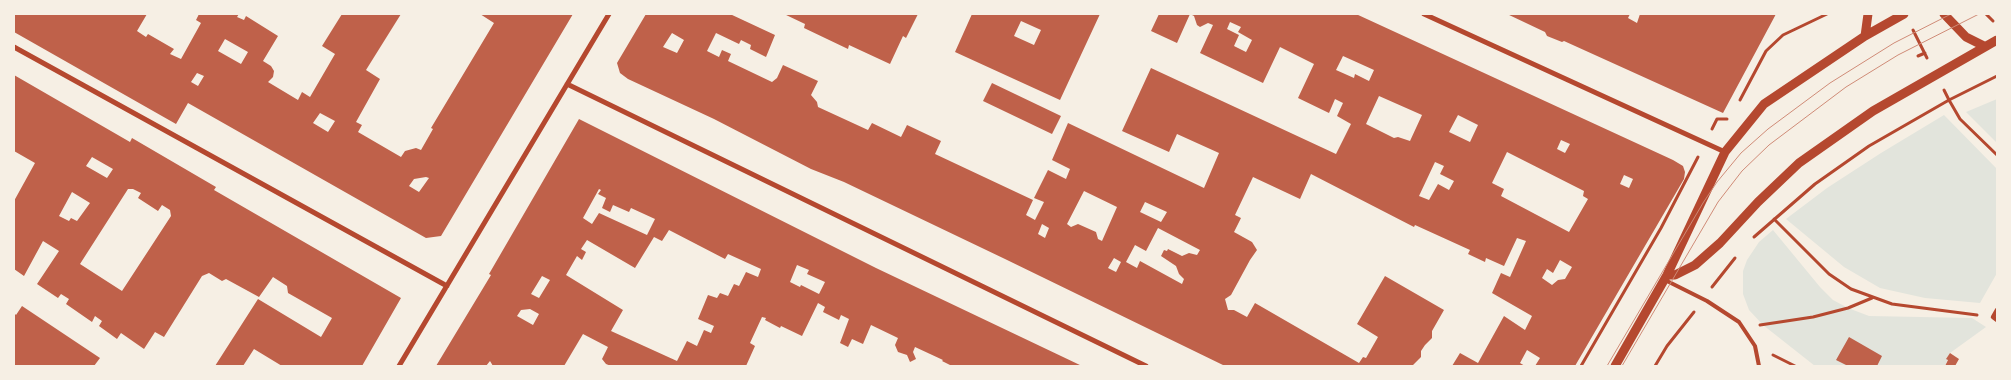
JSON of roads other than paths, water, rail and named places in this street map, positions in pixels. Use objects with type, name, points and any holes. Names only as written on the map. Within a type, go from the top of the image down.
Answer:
[{"type":"street","points":[[399,366],[609,14]]},
{"type":"street","points":[[1424,14],[1724,152]]},
{"type":"street","points":[[1864,36],[1868,14]]},
{"type":"street","points":[[1615,366],[1666,278],[1724,152],[1764,104],[1864,36],[1904,14]]},
{"type":"street","points":[[1944,14],[1966,37],[1984,46]]},
{"type":"street","points":[[1666,278],[1689,270],[1706,256],[1800,162],[1873,111],[1997,40]]},
{"type":"street","points":[[14,47],[447,286]]},
{"type":"street","points":[[568,84],[1146,366]]},
{"type":"street","points":[[1995,319],[1997,310]]},
{"type":"lane","points":[[1666,278],[1740,322],[1755,346],[1758,366]]},
{"type":"tram line","points":[[1607,366],[1703,203],[1717,182],[1741,153],[1768,129],[1830,83],[1894,43],[1951,14]]},
{"type":"tram line","points":[[1622,366],[1718,202],[1742,171],[1769,145],[1846,87],[1898,55],[1979,14]]}]
